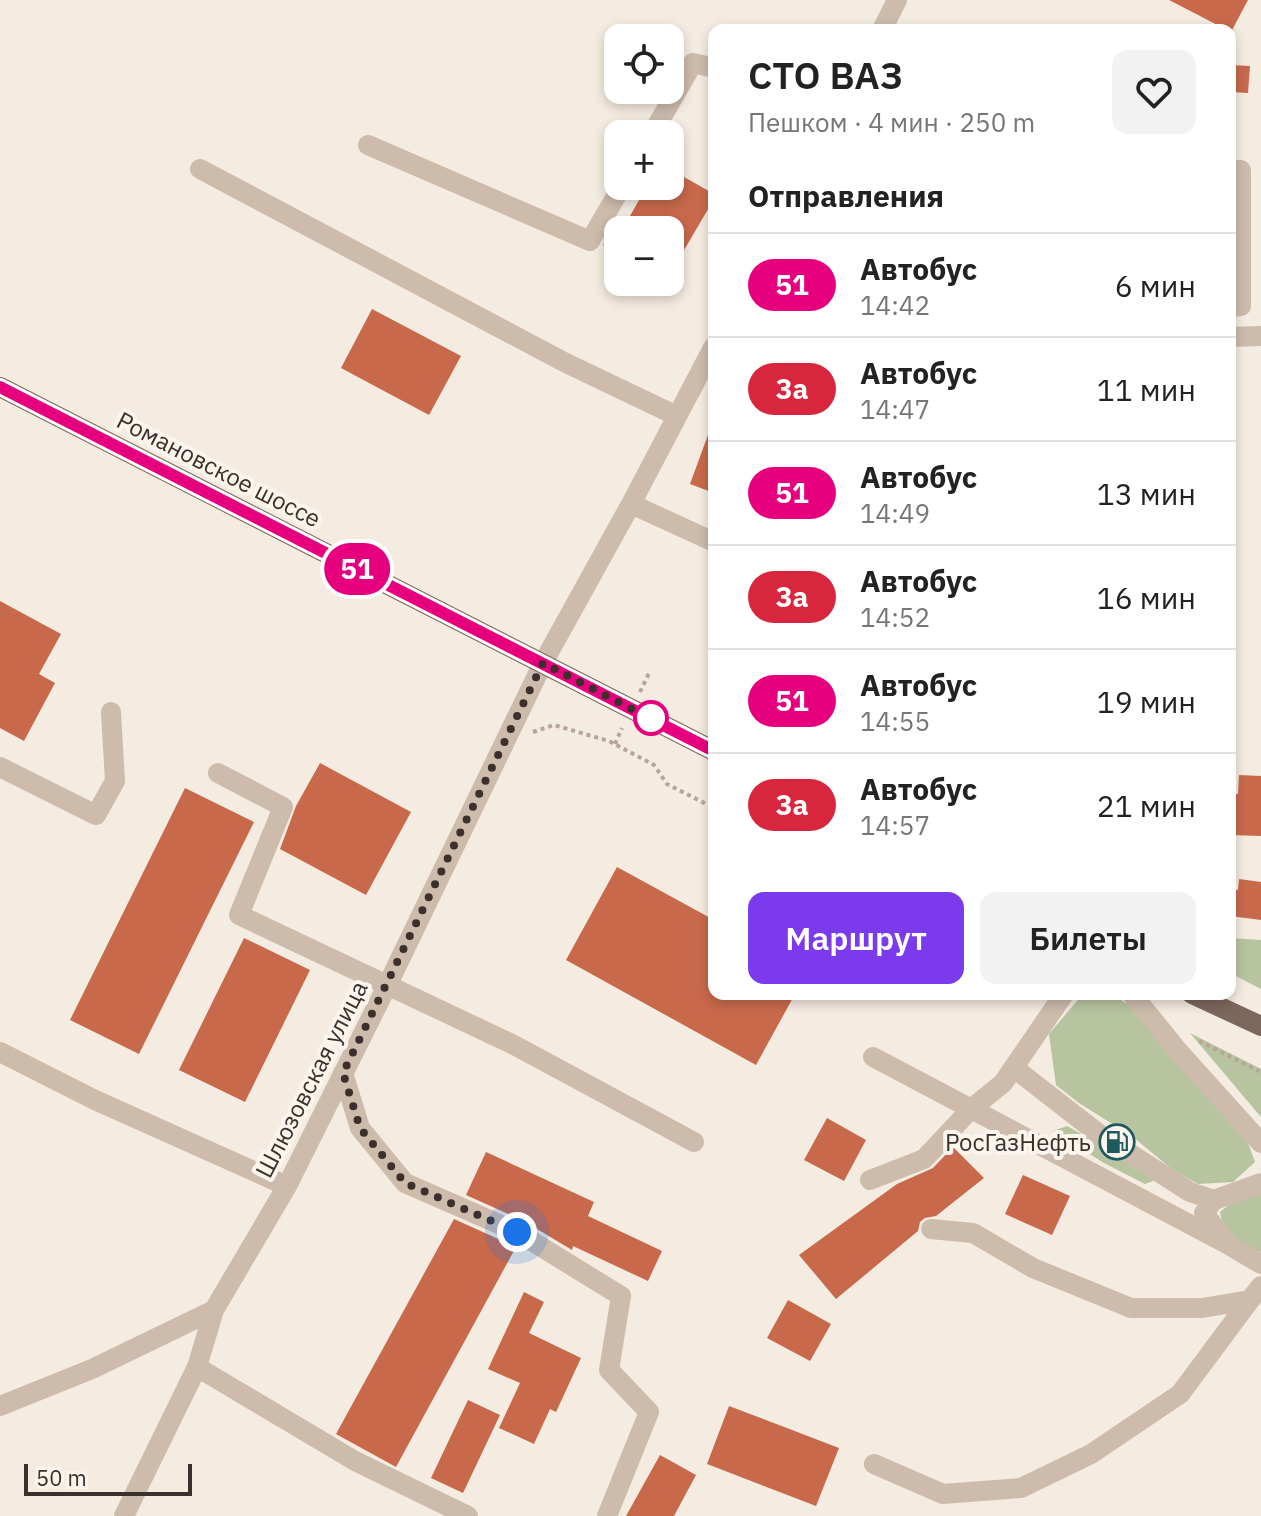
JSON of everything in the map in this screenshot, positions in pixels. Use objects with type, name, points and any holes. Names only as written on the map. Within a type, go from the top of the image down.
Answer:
[{"type":"main road","name":"Романовское шоссе","points":[[0,387],[708,748]]},
{"type":"main road","points":[[1205,1000],[1261,1026]]},
{"type":"street","points":[[885,24],[897,0]]},
{"type":"street","points":[[660,120],[693,63],[708,67]]},
{"type":"street","points":[[368,145],[590,241],[614,200]]},
{"type":"street","points":[[200,169],[566,363],[677,416]]},
{"type":"street","points":[[1236,170],[1241,170],[1241,306],[1236,306]]},
{"type":"street","points":[[1236,337],[1261,336]]},
{"type":"street","name":"Шлюзовская улица","points":[[126,1515],[197,1367],[214,1310],[287,1186],[543,663],[708,357]]},
{"type":"street","points":[[631,504],[708,539]]},
{"type":"street","points":[[0,767],[96,815],[115,781],[111,712]]},
{"type":"street","points":[[218,773],[283,807],[239,915],[514,1045],[694,1142]]},
{"type":"street","points":[[870,1180],[924,1159],[971,1109],[1003,1083],[1060,1000]]},
{"type":"street","points":[[1137,1000],[1261,1143]]},
{"type":"street","points":[[0,1052],[95,1100],[287,1186]]},
{"type":"street","points":[[873,1057],[1261,1264]]},
{"type":"street","points":[[1014,1068],[1099,1134],[1190,1192],[1214,1200]]},
{"type":"street","points":[[343,1073],[360,1128],[405,1183],[517,1232],[621,1296],[609,1370],[649,1412],[607,1516]]},
{"type":"street","points":[[1227,1244],[1204,1213],[1214,1200],[1261,1183]]},
{"type":"street","points":[[931,1229],[973,1233],[1033,1268],[1131,1308],[1202,1308],[1255,1293]]},
{"type":"street","points":[[874,1464],[943,1494],[1021,1488],[1091,1454],[1180,1394],[1255,1293]]},
{"type":"street","points":[[0,1406],[92,1369],[214,1310]]},
{"type":"street","points":[[197,1367],[355,1461],[468,1516]]},
{"type":"path","points":[[527,738],[534,731],[554,725],[609,741],[654,765],[667,784],[708,805]]},
{"type":"green space","points":[[1236,938],[1261,940],[1261,989],[1236,976]]},
{"type":"green space","points":[[1078,1000],[1121,1000],[1144,1014],[1248,1143],[1255,1162],[1233,1182],[1198,1184],[1173,1170],[1133,1137],[1056,1085],[1049,1034]]},
{"type":"green space","points":[[1190,1033],[1261,1069],[1261,1117]]},
{"type":"green space","points":[[1067,1126],[1133,1163],[1156,1180],[1145,1184],[1053,1131]]},
{"type":"green space","points":[[1242,1194],[1261,1194],[1261,1252],[1245,1246],[1223,1227],[1220,1212]]},
{"type":"building","points":[[1169,0],[1248,0],[1235,24],[1216,24]]},
{"type":"building","points":[[1236,65],[1250,66],[1248,93],[1236,92]]},
{"type":"building","points":[[684,177],[708,191],[708,209],[684,250],[684,216],[630,216],[639,200],[684,200]]},
{"type":"building","points":[[372,309],[461,356],[429,415],[341,368]]},
{"type":"building","points":[[708,435],[708,491],[690,484]]},
{"type":"building","points":[[0,601],[61,634],[39,674],[55,683],[24,741],[0,728]]},
{"type":"building","points":[[320,763],[411,812],[366,895],[280,849],[296,806]]},
{"type":"building","points":[[1239,775],[1261,776],[1261,836],[1236,835]]},
{"type":"building","points":[[185,788],[254,822],[139,1054],[70,1020]]},
{"type":"building","points":[[617,867],[708,917],[708,1000],[792,1000],[756,1065],[566,960]]},
{"type":"building","points":[[1239,879],[1261,882],[1261,920],[1236,917]]},
{"type":"building","points":[[244,938],[310,970],[245,1102],[179,1070]]},
{"type":"building","points":[[827,1118],[866,1140],[844,1181],[804,1160]]},
{"type":"building","points":[[953,1147],[984,1178],[936,1216],[920,1222],[918,1231],[836,1299],[799,1255],[897,1184],[933,1168]]},
{"type":"building","points":[[486,1152],[594,1202],[588,1216],[662,1251],[648,1281],[573,1246],[572,1250],[522,1220],[466,1195]]},
{"type":"building","points":[[1023,1175],[1070,1196],[1052,1235],[1005,1214]]},
{"type":"building","points":[[454,1219],[516,1247],[396,1467],[336,1434]]},
{"type":"building","points":[[524,1292],[544,1302],[529,1333],[581,1358],[556,1412],[550,1409],[534,1444],[499,1428],[520,1383],[488,1369]]},
{"type":"building","points":[[788,1300],[831,1324],[810,1361],[767,1338]]},
{"type":"building","points":[[468,1400],[500,1415],[463,1493],[431,1478]]},
{"type":"building","points":[[729,1406],[839,1448],[816,1506],[707,1464]]},
{"type":"building","points":[[660,1455],[696,1475],[674,1516],[626,1516]]},
{"type":"bus line","name":"51","points":[[0,387],[708,748]]},
{"type":"place","name":"РосГазНефть","points":[[1117,1142]]},
{"type":"route","points":[[517,1232],[405,1183],[360,1128],[343,1073],[543,663],[653,720],[651,718]]}]
